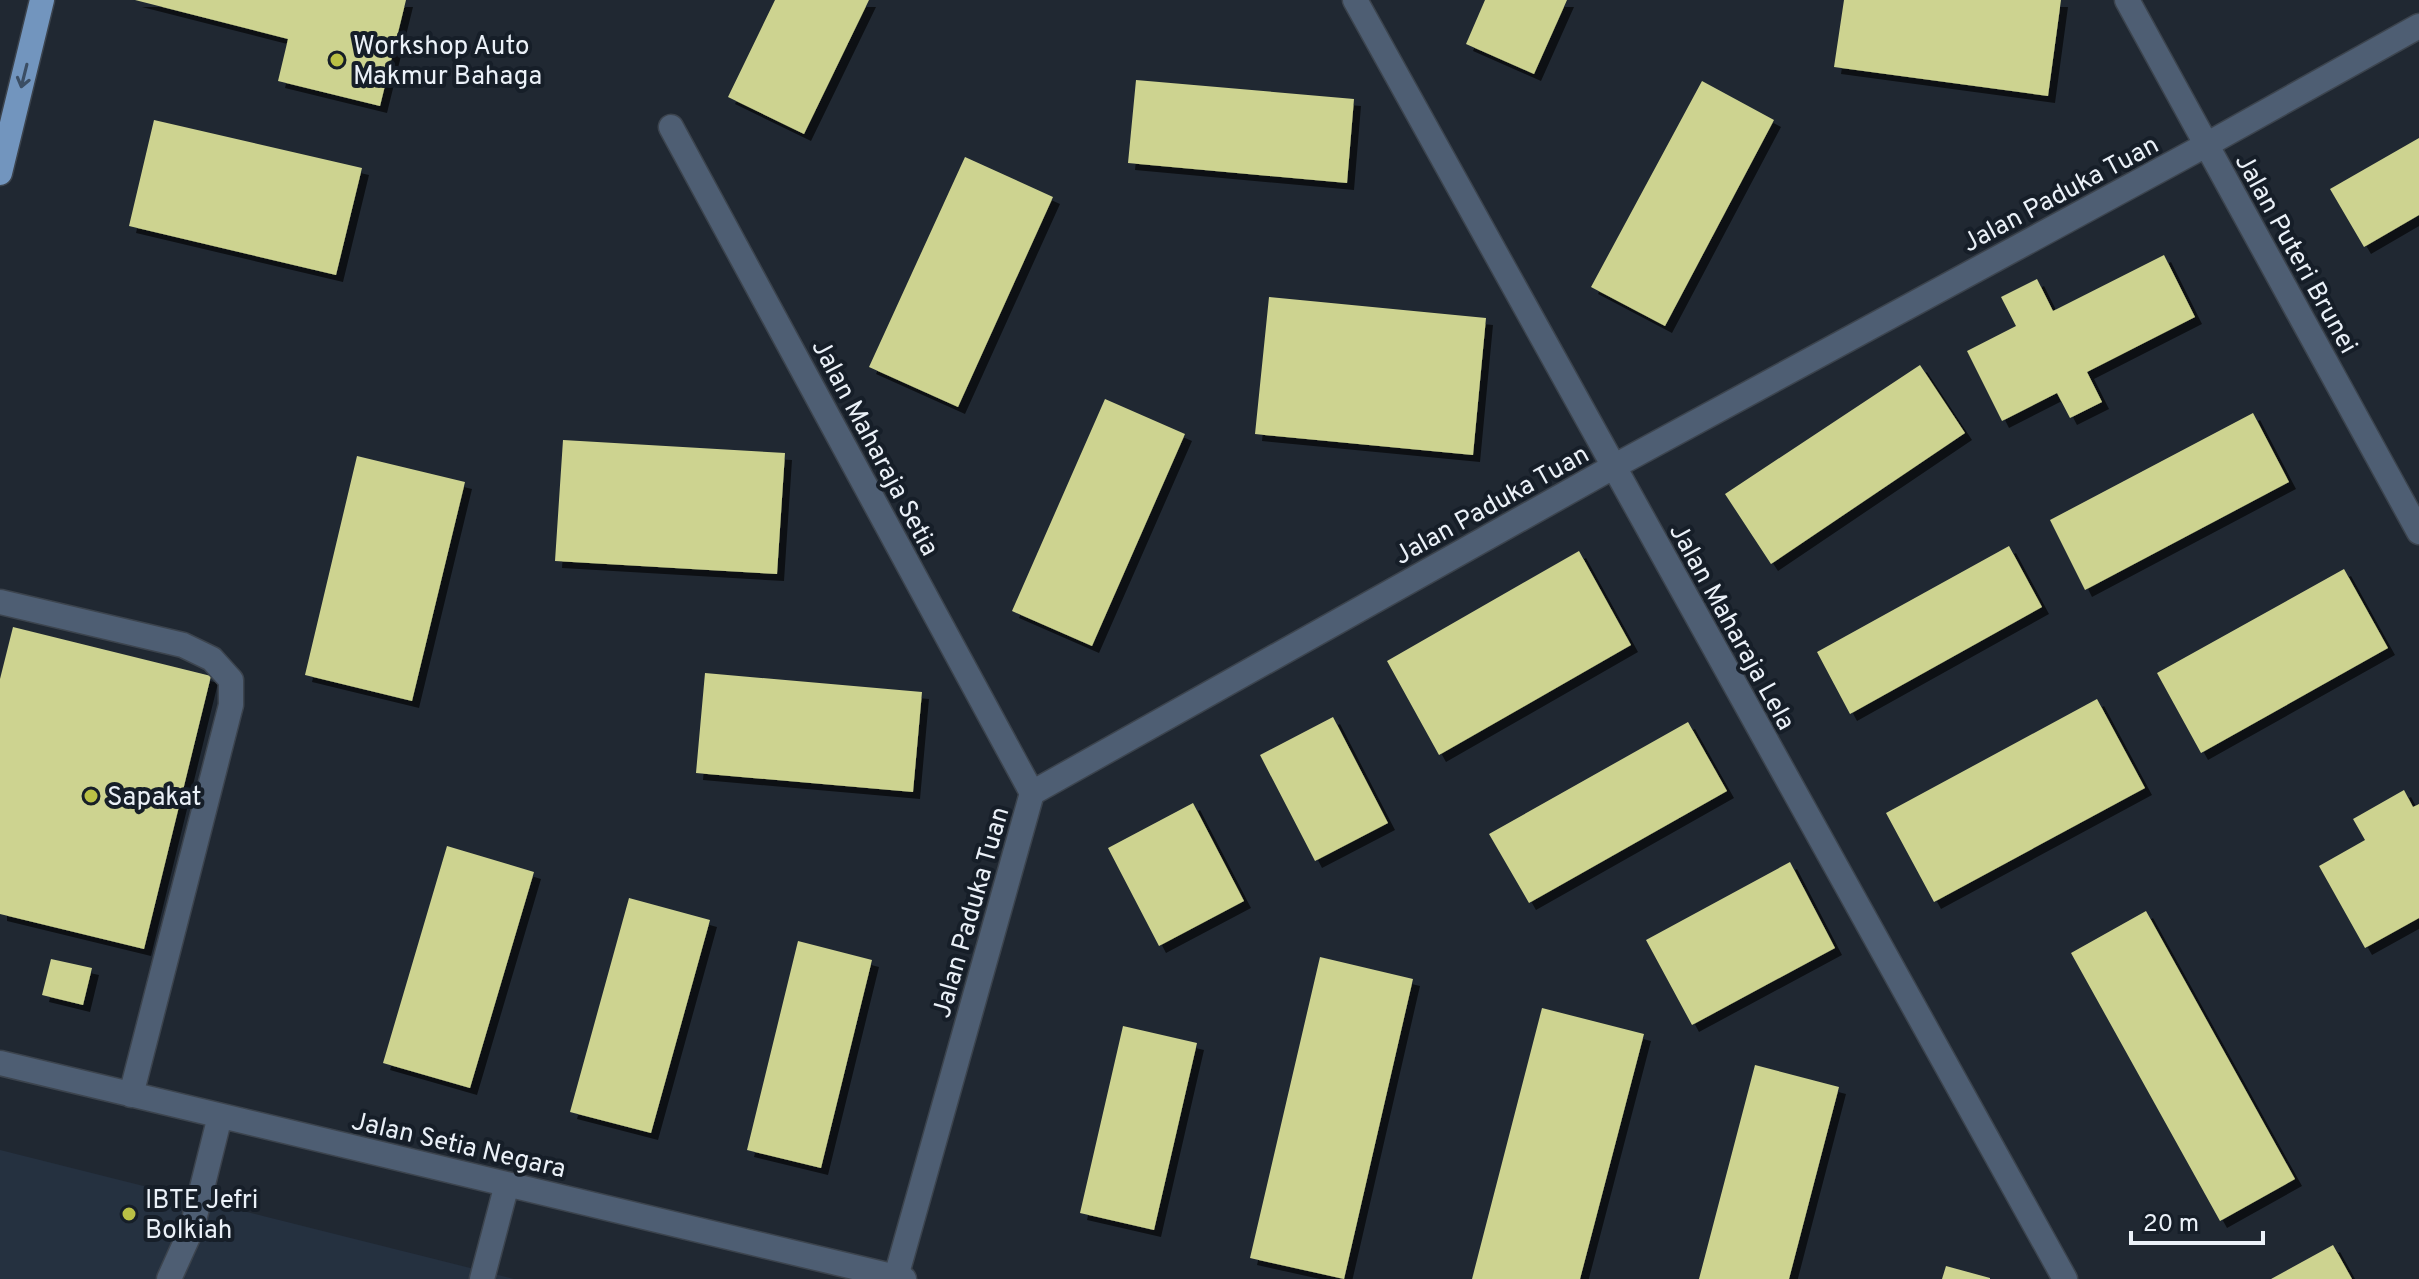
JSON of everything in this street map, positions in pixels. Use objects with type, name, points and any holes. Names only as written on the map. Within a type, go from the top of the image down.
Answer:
[{"type":"main road","points":[[0,173],[42,0]]},
{"type":"street","name":"Jalan Maharaja Lela","points":[[1355,0],[2065,1279]]},
{"type":"street","name":"Jalan Puteri Brunei","points":[[2127,0],[2419,532]]},
{"type":"street","name":"Jalan Paduka Tuan","points":[[900,1278],[1032,793],[1613,467],[2419,26]]},
{"type":"street","name":"Jalan Maharaja Setia","points":[[671,127],[1032,793]]},
{"type":"street","points":[[0,602],[183,645],[212,659],[231,680],[231,705],[131,1095]]},
{"type":"street","name":"Jalan Setia Negara","points":[[0,1063],[900,1278]]},
{"type":"street","points":[[169,1279],[192,1228],[220,1116]]},
{"type":"street","points":[[482,1279],[507,1184]]},
{"type":"shaded area","name":"IBTE Jefri Bolkiah","points":[[0,1150],[514,1279],[0,1279]]},
{"type":"building","name":"Workshop Auto Makmur Bahaga","points":[[135,0],[406,0],[380,106],[278,81],[288,39]]},
{"type":"building","points":[[775,0],[869,0],[804,134],[728,97]]},
{"type":"building","points":[[1485,0],[1567,0],[1534,74],[1466,44]]},
{"type":"building","points":[[1844,0],[2061,0],[2048,96],[1834,67]]},
{"type":"building","points":[[1136,80],[1354,99],[1347,183],[1128,163]]},
{"type":"building","points":[[1702,81],[1774,120],[1665,326],[1591,287]]},
{"type":"building","points":[[154,120],[362,168],[336,275],[129,226]]},
{"type":"building","points":[[2419,138],[2419,215],[2364,247],[2330,189]]},
{"type":"building","points":[[965,157],[1053,197],[958,407],[869,367]]},
{"type":"building","points":[[2164,255],[2195,317],[2087,372],[2102,402],[2070,418],[2057,393],[2002,421],[1967,351],[2016,326],[2001,297],[2037,279],[2053,311]]},
{"type":"building","points":[[1269,297],[1486,318],[1473,455],[1255,434]]},
{"type":"building","points":[[1920,365],[1965,433],[1771,564],[1725,494]]},
{"type":"building","points":[[1105,399],[1185,434],[1092,646],[1012,611]]},
{"type":"building","points":[[2253,413],[2289,482],[2085,590],[2050,520]]},
{"type":"building","points":[[563,440],[785,453],[777,574],[555,561]]},
{"type":"building","points":[[357,456],[465,482],[412,701],[305,675]]},
{"type":"building","points":[[2009,546],[2042,607],[1850,714],[1817,652]]},
{"type":"building","points":[[1579,551],[1631,645],[1439,755],[1387,661]]},
{"type":"building","points":[[2344,569],[2388,648],[2201,753],[2157,673]]},
{"type":"building","name":"Sapakat","points":[[13,627],[211,676],[144,949],[0,914],[0,679]]},
{"type":"building","points":[[705,673],[922,692],[913,792],[696,773]]},
{"type":"building","points":[[2097,699],[2145,788],[1934,902],[1886,813]]},
{"type":"building","points":[[1333,717],[1388,823],[1315,861],[1260,755]]},
{"type":"building","points":[[1688,722],[1727,791],[1529,903],[1489,834]]},
{"type":"building","points":[[2404,790],[2413,807],[2419,804],[2419,918],[2365,948],[2319,866],[2365,840],[2353,819]]},
{"type":"building","points":[[1193,803],[1244,901],[1159,946],[1108,848]]},
{"type":"building","points":[[447,846],[534,872],[470,1088],[383,1063]]},
{"type":"building","points":[[1790,862],[1835,948],[1692,1025],[1646,940]]},
{"type":"building","points":[[629,898],[710,920],[651,1133],[570,1112]]},
{"type":"building","points":[[2146,911],[2295,1179],[2220,1221],[2071,953]]},
{"type":"building","points":[[798,941],[872,960],[821,1168],[747,1150]]},
{"type":"building","points":[[1320,957],[1413,979],[1344,1279],[1250,1258]]},
{"type":"building","points":[[51,959],[92,968],[83,1005],[42,995]]},
{"type":"building","points":[[1542,1008],[1644,1034],[1580,1279],[1472,1279]]},
{"type":"building","points":[[1123,1026],[1197,1043],[1154,1230],[1080,1213]]},
{"type":"building","points":[[1755,1065],[1839,1087],[1789,1279],[1699,1279]]},
{"type":"building","points":[[2333,1245],[2352,1279],[2271,1279]]},
{"type":"building","points":[[1946,1266],[1990,1278],[1990,1279],[1942,1279]]},
{"type":"place","name":"Workshop Auto Makmur Bahaga","points":[[337,60]]},
{"type":"place","name":"Sapakat","points":[[91,796]]},
{"type":"place","name":"IBTE Jefri Bolkiah","points":[[129,1214]]}]
